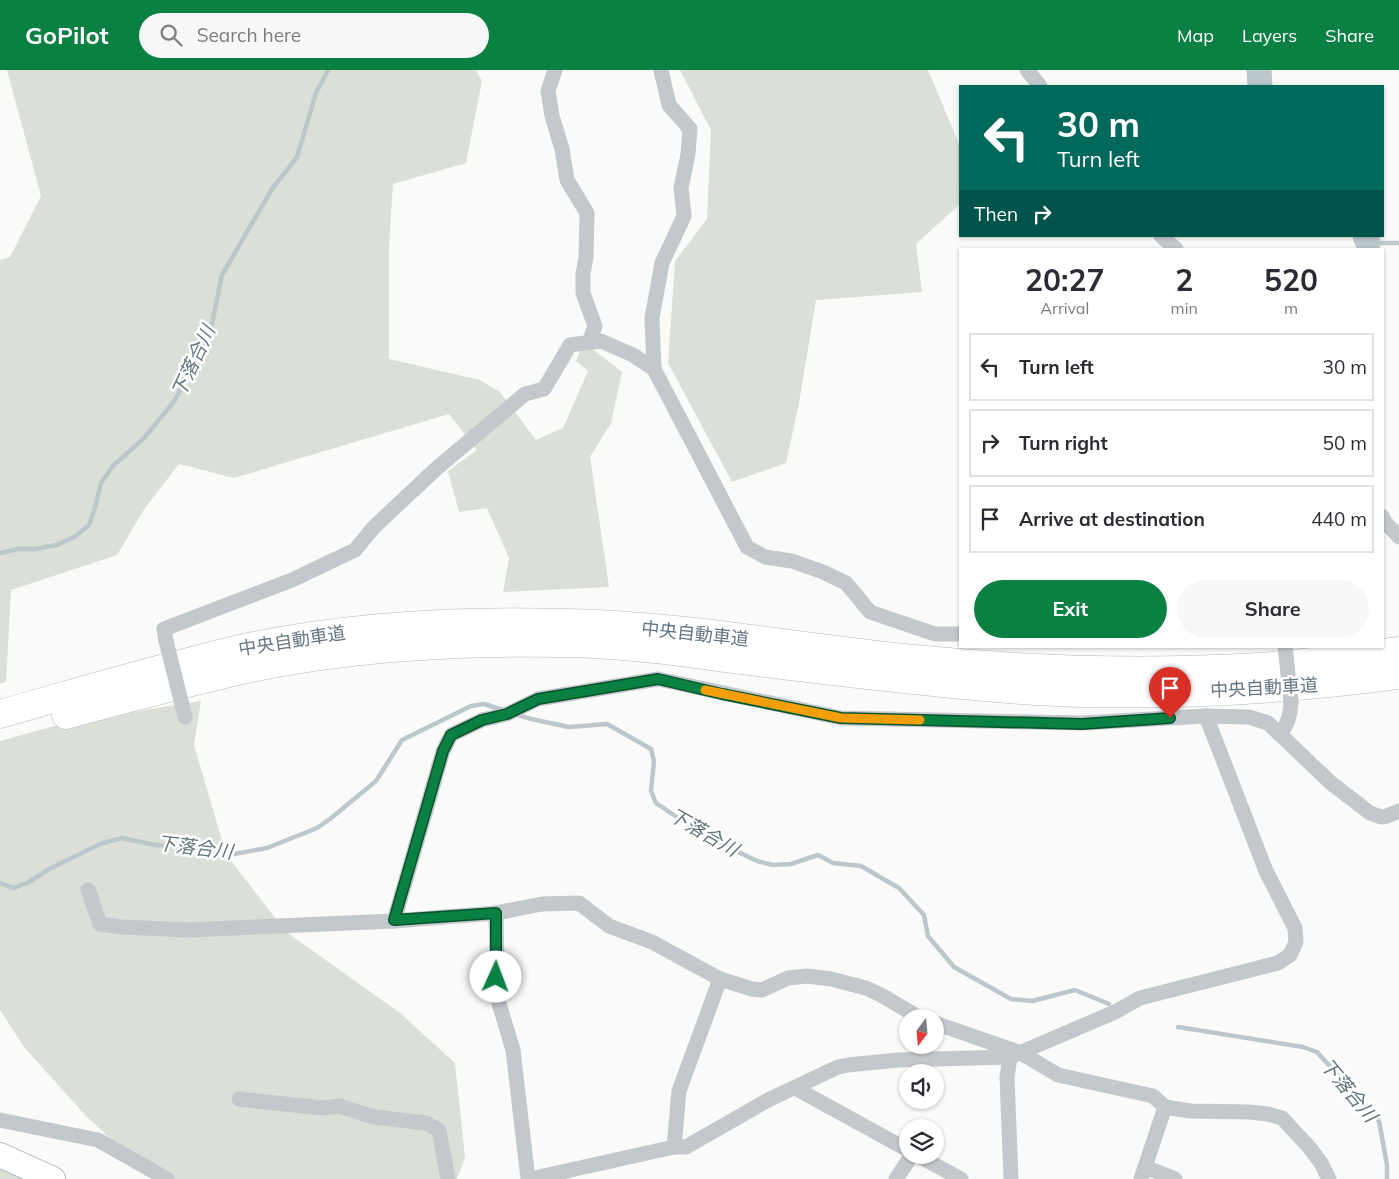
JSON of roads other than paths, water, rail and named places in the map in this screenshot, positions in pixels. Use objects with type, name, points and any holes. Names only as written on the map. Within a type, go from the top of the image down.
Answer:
[{"type":"highway","name":"中央自動車道","points":[[0,714],[157,670],[253,646],[332,633],[492,622],[567,623],[654,628],[904,658],[1012,667],[1093,671],[1259,667],[1399,651]]},
{"type":"highway","name":"中央自動車道","points":[[0,732],[259,667],[337,655],[434,646],[567,643],[650,649],[911,680],[1009,689],[1092,693],[1173,693],[1260,689],[1399,675]]},
{"type":"main road","points":[[0,1155],[53,1179]]},
{"type":"street","points":[[555,70],[548,91],[552,116],[562,149],[567,180],[587,213],[583,293],[595,326],[589,343]]},
{"type":"street","points":[[661,70],[669,105],[690,129],[688,154],[681,188],[684,216],[662,263],[652,318],[654,369],[747,547],[765,557],[792,561],[823,572],[846,583],[870,612],[935,634],[959,634]]},
{"type":"street","points":[[1027,70],[1039,85]]},
{"type":"street","points":[[1162,237],[1175,248]]},
{"type":"street","points":[[185,716],[164,629],[292,580],[355,550],[374,527],[437,468],[525,394],[544,389],[570,345],[601,341],[633,355],[654,369]]},
{"type":"street","points":[[1384,520],[1399,537]]},
{"type":"street","points":[[1279,734],[1285,728],[1290,717],[1291,702],[1285,648]]},
{"type":"street","points":[[394,920],[443,751],[451,735],[482,720],[513,712],[538,699],[658,679],[841,718],[1082,724],[1206,716],[1261,720],[1268,722],[1331,783],[1370,813],[1381,817],[1399,811]]},
{"type":"street","points":[[496,913],[497,964],[495,990],[513,1050],[529,1179],[585,1174],[674,1147],[686,1147],[768,1100],[838,1068],[848,1065],[898,1060],[1015,1055],[1115,1012],[1140,998],[1278,963],[1290,955],[1296,942],[1295,928],[1266,871],[1206,716]]},
{"type":"street","points":[[88,890],[100,924],[188,930],[496,913],[542,904],[579,903],[609,926],[652,942],[720,979],[752,989],[762,990],[788,978],[807,976],[831,979],[874,992],[904,1009]]},
{"type":"street","points":[[674,1147],[679,1091],[720,979]]},
{"type":"street","points":[[944,1027],[1015,1055],[1058,1075],[1153,1096],[1165,1108],[1190,1111],[1250,1112],[1282,1118],[1309,1147],[1321,1163],[1329,1179]]},
{"type":"street","points":[[1011,1179],[1007,1077],[1015,1055]]},
{"type":"street","points":[[795,1088],[899,1145]]},
{"type":"street","points":[[239,1099],[322,1108],[339,1106],[374,1117],[426,1123],[439,1130],[448,1179]]},
{"type":"street","points":[[1165,1108],[1143,1173],[1175,1179]]},
{"type":"street","points":[[0,1120],[98,1140],[168,1179]]},
{"type":"street","points":[[896,1179],[906,1164]]},
{"type":"street","points":[[934,1164],[961,1179]]},
{"type":"waterway","name":"下落合川","points":[[0,553],[57,545],[76,536],[89,525],[101,483],[113,466],[144,438],[175,400],[211,329],[222,275],[272,189],[297,157],[316,93],[328,70]]},
{"type":"waterway","name":"下落合川","points":[[1259,70],[1260,85]]},
{"type":"waterway","name":"下落合川","points":[[1365,237],[1368,243]]},
{"type":"waterway","points":[[1368,243],[1399,243]]},
{"type":"waterway","name":"下落合川","points":[[0,883],[14,888],[100,844],[122,838],[155,845],[188,847],[234,854],[267,848],[317,828],[330,819],[376,781],[402,740],[471,706],[484,704],[503,710]]},
{"type":"waterway","name":"下落合川","points":[[515,714],[569,727],[607,724],[651,749],[654,761],[651,791],[656,803],[703,835],[757,861],[773,865],[791,864],[818,855],[833,863],[861,866],[899,888],[924,915],[928,936],[954,967],[1011,999],[1032,1001],[1075,990],[1109,1004]]},
{"type":"waterway","name":"下落合川","points":[[1178,1027],[1303,1047],[1317,1052],[1379,1121],[1387,1165],[1387,1179]]}]
